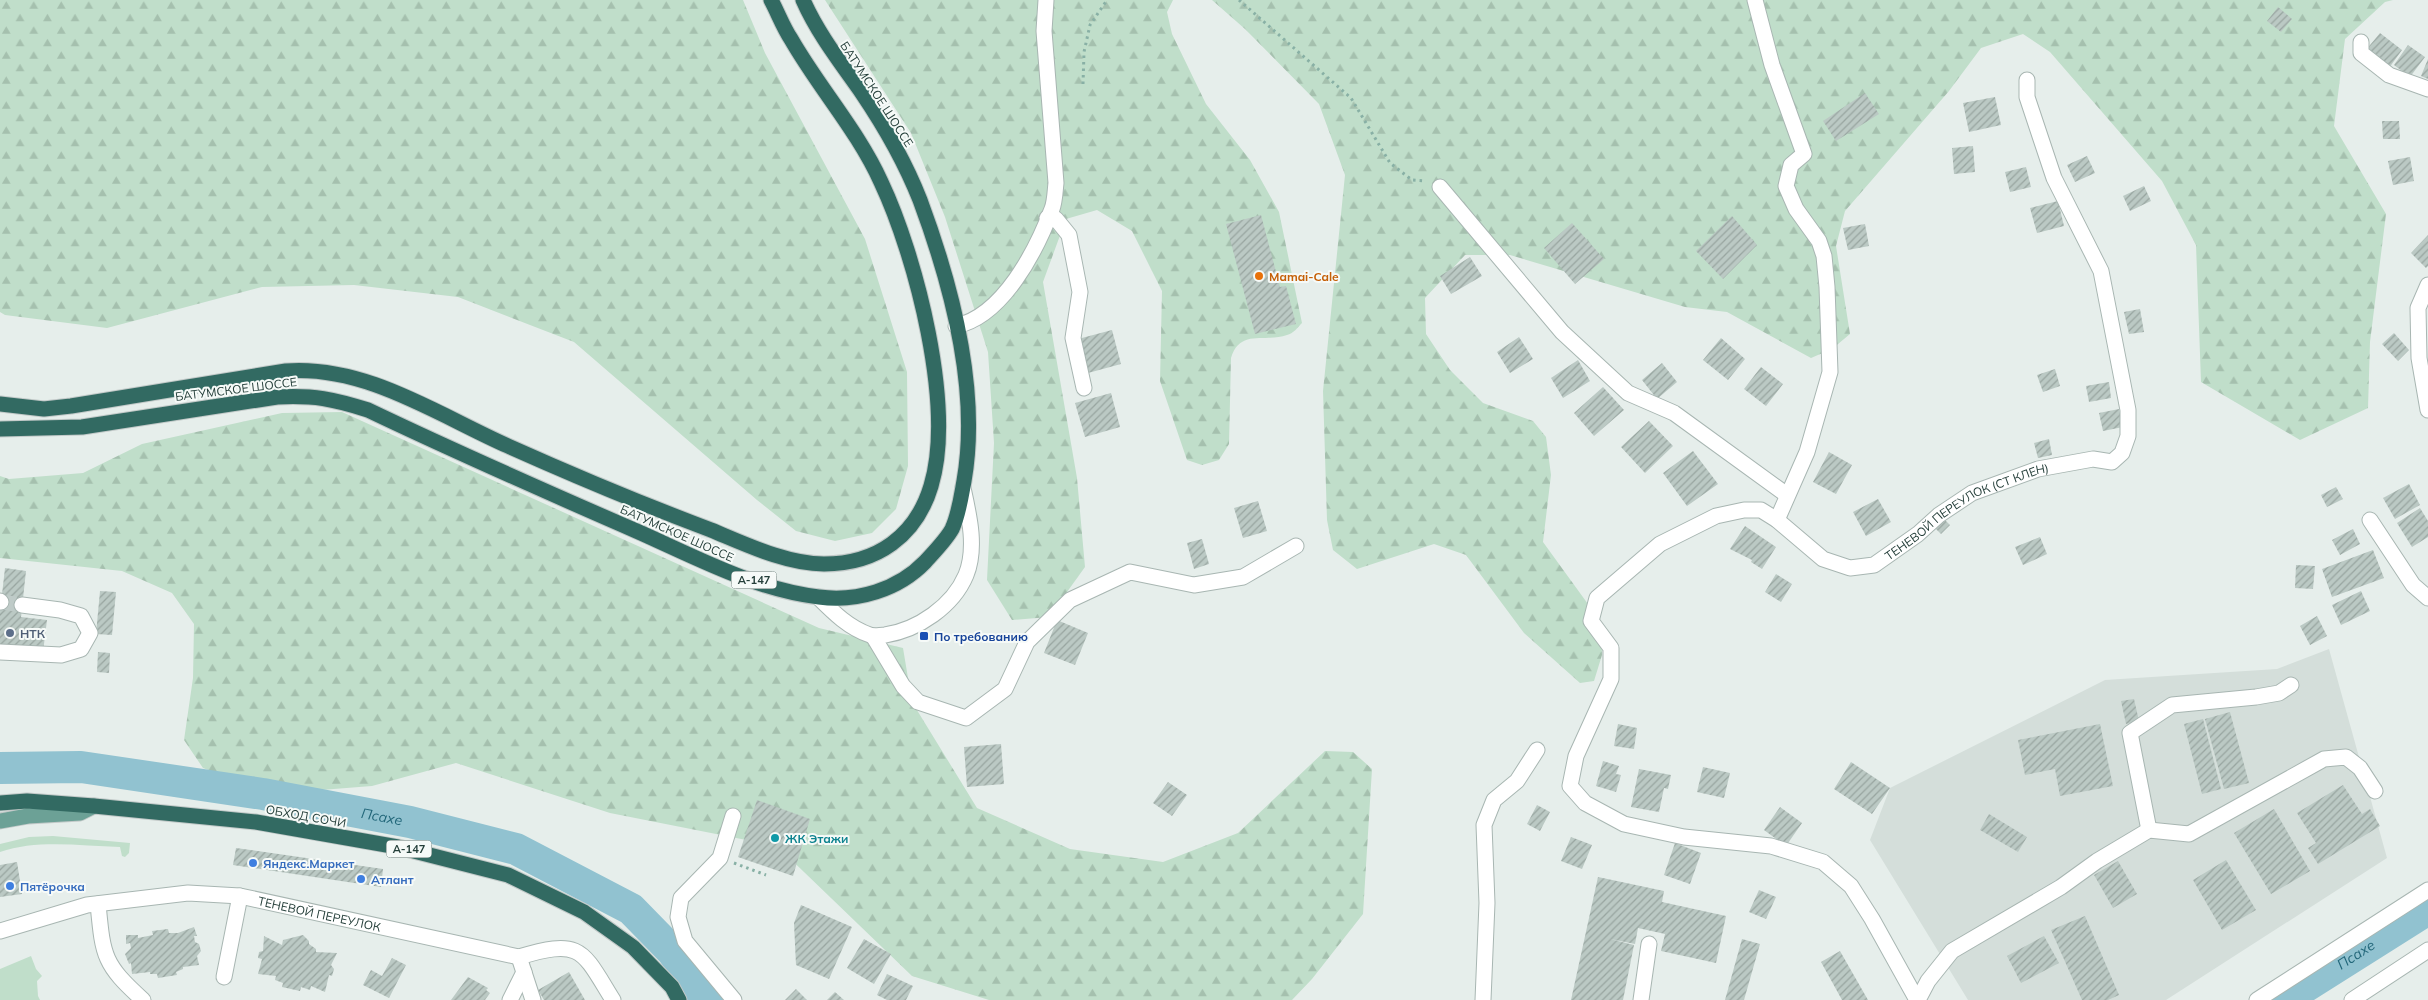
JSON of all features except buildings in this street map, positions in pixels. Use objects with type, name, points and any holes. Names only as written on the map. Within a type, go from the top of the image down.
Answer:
[{"type":"highway","name":"БАТУМСКОЕ ШОССЕ","points":[[0,404],[15,408],[44,409],[286,371],[310,369],[340,373],[395,392],[469,429],[610,492],[755,547],[798,560],[823,564],[850,561],[878,552],[903,536],[913,525],[925,506],[937,467],[939,441],[936,380],[925,320],[904,240],[881,182],[859,142],[790,39],[772,0]]},
{"type":"highway","name":"БАТУМСКОЕ ШОССЕ","points":[[0,429],[82,427],[277,397],[310,396],[340,401],[368,410],[527,484],[731,573],[782,589],[818,597],[851,599],[882,590],[913,574],[951,530],[960,505],[969,434],[967,381],[956,326],[937,250],[905,166],[862,94],[833,54],[803,0]]},
{"type":"highway","name":"ОБХОД СОЧИ","points":[[0,803],[27,800],[256,822],[398,846],[508,875],[584,912],[633,947],[672,987],[680,1000]]},
{"type":"main road","points":[[0,821],[28,816],[80,813],[94,806]]},
{"type":"street","points":[[956,326],[968,324],[1003,298],[1029,258],[1052,207],[1056,182],[1044,30],[1046,0]]},
{"type":"street","points":[[1755,0],[1772,65],[1804,154],[1791,165],[1786,186],[1796,209],[1819,241],[1824,256],[1827,287],[1830,372],[1807,452],[1777,520]]},
{"type":"street","points":[[2361,42],[2362,53],[2389,75],[2428,90]]},
{"type":"street","name":"ТЕНЕВОЙ ПЕРЕУЛОК (СТ КЛЕН)","points":[[1918,1000],[1851,886],[1823,862],[1771,846],[1684,837],[1624,824],[1585,803],[1570,786],[1576,756],[1611,679],[1611,648],[1591,621],[1597,598],[1660,544],[1716,516],[1744,510],[1761,510],[1777,520],[1823,559],[1850,568],[1874,565],[1918,534],[1939,515],[1972,493],[2038,469],[2093,458],[2112,462],[2122,453],[2128,436],[2128,410],[2101,271],[2054,178],[2027,97],[2026,80]]},
{"type":"street","points":[[1440,187],[1562,332],[1628,393],[1674,413],[1787,495]]},
{"type":"street","points":[[1047,218],[1056,220],[1069,235],[1080,292],[1073,338],[1084,388]]},
{"type":"street","points":[[2428,285],[2418,308],[2428,410]]},
{"type":"street","points":[[0,399],[15,408]]},
{"type":"street","points":[[818,597],[853,628],[873,636],[893,634],[927,619],[953,596],[966,575],[971,550],[970,520],[963,486]]},
{"type":"street","points":[[2370,520],[2412,585],[2428,598]]},
{"type":"street","points":[[873,636],[903,686],[918,702],[966,718],[1005,689],[1028,642],[1070,600],[1130,572],[1194,585],[1243,577],[1296,546]]},
{"type":"street","points":[[0,652],[61,655],[81,649],[90,633],[81,616],[60,610],[22,605]]},
{"type":"street","points":[[2149,830],[2130,733],[2172,705],[2256,697],[2279,693],[2291,685]]},
{"type":"street","points":[[1483,1000],[1487,903],[1484,825],[1494,800],[1517,781],[1537,750]]},
{"type":"street","points":[[1918,1000],[1928,981],[1952,951],[2061,887],[2096,861],[2149,830],[2189,834],[2324,759],[2346,757],[2360,768],[2375,791]]},
{"type":"street","points":[[733,816],[720,858],[681,898],[678,917],[685,941],[734,1000]]},
{"type":"street","points":[[2257,1000],[2428,890]]},
{"type":"street","name":"ТЕНЕВОЙ ПЕРЕУЛОК","points":[[0,931],[70,909],[98,904],[188,893],[240,896],[519,957],[553,948],[575,949],[587,958],[613,1000]]},
{"type":"street","points":[[224,977],[240,896]]},
{"type":"street","points":[[98,904],[102,947],[108,962],[124,983],[143,1000]]},
{"type":"street","points":[[1641,1000],[1649,944]]},
{"type":"street","points":[[2352,1000],[2428,950]]},
{"type":"street","points":[[519,957],[533,1000]]},
{"type":"street","points":[[510,1000],[524,972]]},
{"type":"path","points":[[1082,84],[1084,52],[1090,25],[1107,0]]},
{"type":"path","points":[[1239,0],[1351,98],[1390,163],[1412,180],[1428,181],[1440,187]]},
{"type":"path","points":[[720,858],[766,875]]},
{"type":"shaded area","points":[[2329,649],[2387,858],[2166,1000],[1968,1000],[1870,840],[1890,788],[2105,680],[2277,669]]},
{"type":"green space","points":[[0,0],[743,0],[765,53],[865,239],[907,372],[908,466],[896,509],[872,533],[835,541],[796,531],[757,500],[574,342],[458,297],[354,285],[262,287],[107,328],[5,315],[0,312]]},
{"type":"green space","points":[[825,0],[1173,0],[1167,12],[1172,34],[1206,104],[1250,160],[1279,212],[1302,323],[1289,334],[1279,337],[1254,338],[1240,343],[1235,349],[1231,358],[1229,444],[1219,460],[1202,465],[1187,460],[1160,381],[1162,291],[1132,231],[1097,210],[1066,219],[1043,282],[1077,478],[1085,567],[1049,617],[1012,620],[987,580],[994,443],[988,352],[945,217],[911,133]]},
{"type":"green space","points":[[1212,0],[2393,0],[2385,2],[2345,39],[2334,126],[2386,214],[2370,342],[2368,408],[2300,440],[2201,382],[2196,245],[2162,181],[2050,52],[2023,34],[1981,48],[1949,91],[1845,211],[1836,246],[1850,334],[1832,349],[1811,358],[1727,312],[1685,307],[1510,255],[1465,255],[1425,298],[1426,334],[1450,370],[1483,403],[1533,421],[1546,437],[1551,475],[1543,542],[1601,622],[1602,655],[1594,681],[1580,683],[1524,633],[1466,555],[1434,544],[1357,569],[1333,550],[1327,520],[1323,391],[1345,175],[1319,104],[1245,29]]},
{"type":"green space","points":[[342,412],[819,628],[903,648],[912,702],[977,808],[1070,849],[1163,862],[1238,833],[1325,751],[1353,752],[1372,769],[1363,914],[1312,979],[1292,1000],[989,1000],[912,976],[777,846],[610,813],[456,763],[372,786],[270,794],[203,768],[184,740],[193,678],[194,624],[172,593],[122,571],[0,558],[0,476],[9,479],[83,473],[142,444],[282,413]]},
{"type":"green space","points":[[53,836],[130,843],[129,853],[125,857],[122,856],[120,847],[59,844],[14,848],[0,852],[0,844],[29,837]]},
{"type":"green space","points":[[31,956],[36,969],[42,976],[37,981],[40,1000],[0,1000],[0,969]]},
{"type":"waterway","name":"Псахе","points":[[0,768],[81,767],[263,794],[410,822],[516,849],[631,909],[672,951],[707,1000]]},
{"type":"waterway","name":"Псахе","points":[[2284,1000],[2428,909]]},
{"type":"tunnel","points":[[1,602],[22,605]]},
{"type":"place","name":"Mamai-Cale","points":[[1259,276]]},
{"type":"place","name":"НТК","points":[[10,633]]},
{"type":"place","name":"По требованию","points":[[924,636]]},
{"type":"place","name":"ЖК Этажи","points":[[775,838]]},
{"type":"place","name":"Яндекс.Маркет","points":[[253,863]]},
{"type":"place","name":"Атлант","points":[[361,879]]},
{"type":"place","name":"Пятёрочка","points":[[10,886]]}]
